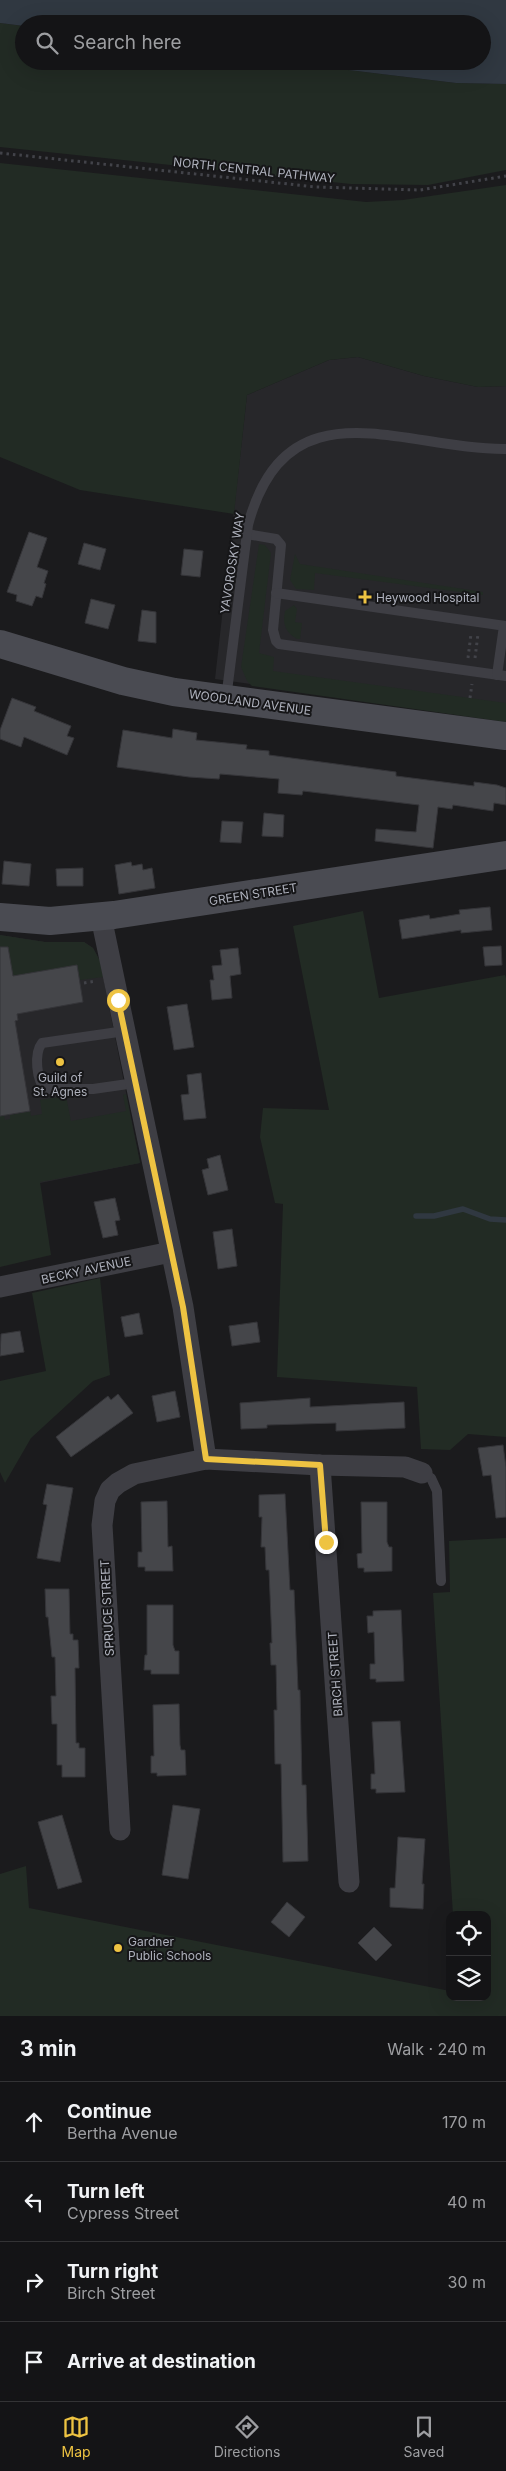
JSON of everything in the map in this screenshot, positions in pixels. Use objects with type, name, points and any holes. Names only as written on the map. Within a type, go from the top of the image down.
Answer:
[{"type":"street","name":"WOODLAND AVENUE","points":[[0,644],[123,681],[226,700],[506,736]]},
{"type":"street","name":"GREEN STREET","points":[[0,917],[50,921],[101,917],[506,855]]},
{"type":"street","points":[[101,917],[184,1313],[206,1459]]},
{"type":"street","name":"BECKY AVENUE","points":[[0,1287],[171,1252]]},
{"type":"street","name":"SPRUCE STREET","points":[[120,1830],[102,1510],[112,1487],[134,1474],[206,1459],[320,1465],[405,1466],[422,1474]]},
{"type":"street","name":"BIRCH STREET","points":[[320,1465],[349,1882]]},
{"type":"lane","name":"YAVOROSKY WAY","points":[[226,700],[247,534],[254,505],[261,487],[270,474],[292,452],[306,442],[325,435],[376,433],[506,449]]},
{"type":"lane","points":[[247,534],[279,541],[282,549],[276,593],[272,630],[276,641],[280,644],[501,676],[505,626],[276,593]]},
{"type":"lane","points":[[125,1031],[42,1043],[36,1055],[42,1084],[46,1089],[93,1089],[136,1083]]},
{"type":"lane","points":[[422,1474],[431,1478],[438,1491],[441,1582]]},
{"type":"path","name":"NORTH CENTRAL PATHWAY","points":[[0,153],[316,187],[420,190],[506,176]]},
{"type":"path","points":[[467,671],[473,621]]},
{"type":"shaded area","points":[[0,0],[506,0],[506,84],[456,83],[348,70],[491,70],[491,15],[15,15],[15,25],[0,23]]},
{"type":"shaded area","points":[[0,23],[15,25],[15,70],[348,70],[456,83],[506,84],[506,170],[428,185],[351,184],[0,147]]},
{"type":"shaded area","points":[[0,163],[366,202],[403,200],[506,185],[506,386],[478,387],[424,376],[358,357],[329,360],[247,395],[234,514],[80,490],[0,457]]},
{"type":"shaded area","name":"Heywood Hospital","points":[[358,357],[424,376],[478,387],[506,386],[506,720],[215,679],[247,395],[329,360]]},
{"type":"shaded area","points":[[259,544],[265,545],[271,553],[259,653],[274,657],[273,671],[506,703],[506,722],[252,686],[247,681],[241,667]]},
{"type":"shaded area","points":[[295,554],[300,564],[483,592],[483,595],[315,573],[314,590],[296,589],[290,580]]},
{"type":"shaded area","points":[[294,605],[297,609],[295,622],[302,623],[300,639],[290,634],[284,620],[285,611]]},
{"type":"shaded area","points":[[363,911],[379,998],[505,975],[506,978],[506,1437],[468,1434],[450,1450],[421,1449],[417,1387],[277,1377],[283,1204],[275,1203],[260,1137],[263,1108],[329,1110],[293,926]]},
{"type":"shaded area","name":"Guild of St. Agnes","points":[[0,935],[45,942],[84,942],[93,948],[100,961],[140,1163],[0,1191]]},
{"type":"shaded area","points":[[0,935],[45,942],[84,942],[93,948],[100,961],[103,977],[80,980],[77,965],[13,976],[0,969]]},
{"type":"shaded area","points":[[126,1094],[140,1163],[40,1182],[51,1255],[0,1267],[0,1116],[4,1116],[5,1120],[10,1119],[10,1115],[30,1111],[31,1116],[42,1114],[40,1100],[66,1096],[71,1121],[126,1111],[123,1095]]},
{"type":"shaded area","points":[[100,1278],[110,1375],[93,1381],[31,1438],[5,1483],[0,1472],[0,1381],[46,1371],[32,1293]]},
{"type":"shaded area","points":[[506,1538],[506,2016],[0,2016],[0,1874],[26,1866],[29,1908],[446,1990],[446,2001],[491,2001],[491,1911],[453,1911],[433,1593],[450,1592],[449,1541]]},
{"type":"building","points":[[29,532],[47,538],[37,567],[48,571],[44,583],[46,584],[42,598],[36,596],[32,606],[16,601],[17,595],[7,592]]},
{"type":"building","points":[[84,543],[106,549],[100,570],[78,564]]},
{"type":"building","points":[[184,549],[203,551],[200,577],[181,575]]},
{"type":"building","points":[[91,599],[115,605],[108,629],[85,623]]},
{"type":"building","points":[[142,610],[156,612],[156,643],[138,641]]},
{"type":"building","points":[[12,698],[36,707],[34,711],[71,726],[67,736],[74,738],[67,755],[24,737],[21,747],[0,739],[0,730]]},
{"type":"building","points":[[173,729],[197,733],[196,740],[247,745],[246,749],[269,751],[269,755],[396,772],[396,776],[474,786],[474,782],[497,785],[506,788],[506,805],[494,803],[493,811],[453,805],[452,809],[438,807],[433,848],[375,841],[376,829],[416,832],[419,805],[303,791],[302,795],[278,793],[279,779],[220,774],[219,779],[189,777],[117,767],[123,730],[172,738]]},
{"type":"building","points":[[264,813],[284,815],[283,837],[262,836]]},
{"type":"building","points":[[222,821],[243,822],[241,843],[220,842]]},
{"type":"building","points":[[4,861],[31,864],[29,886],[2,884]]},
{"type":"building","points":[[131,862],[132,866],[142,864],[143,870],[152,868],[155,888],[119,894],[115,865]]},
{"type":"building","points":[[83,868],[83,886],[57,886],[56,869]]},
{"type":"building","points":[[490,907],[492,930],[461,933],[461,930],[402,939],[399,920],[429,915],[430,919],[460,914],[459,910]]},
{"type":"building","points":[[501,946],[502,965],[485,966],[483,947]]},
{"type":"building","points":[[0,947],[8,947],[13,976],[77,965],[83,1002],[17,1014],[18,1020],[15,1021],[30,1111],[0,1116]]},
{"type":"building","points":[[238,948],[241,974],[230,976],[232,998],[212,1000],[210,980],[214,980],[212,966],[222,965],[220,950]]},
{"type":"building","points":[[187,1004],[194,1047],[174,1050],[167,1007]]},
{"type":"building","points":[[201,1073],[206,1118],[184,1120],[181,1095],[189,1094],[187,1075]]},
{"type":"building","points":[[220,1155],[228,1190],[208,1195],[202,1170],[209,1168],[207,1159]]},
{"type":"building","points":[[115,1198],[120,1220],[115,1221],[118,1235],[103,1238],[94,1202]]},
{"type":"building","points":[[232,1229],[237,1266],[218,1269],[213,1232]]},
{"type":"building","points":[[139,1313],[143,1334],[125,1337],[121,1317]]},
{"type":"building","points":[[257,1322],[260,1342],[232,1346],[229,1326]]},
{"type":"building","points":[[20,1331],[24,1352],[0,1356],[1,1334]]},
{"type":"building","points":[[175,1391],[180,1417],[157,1422],[152,1396]]},
{"type":"building","points":[[118,1394],[133,1413],[71,1457],[56,1437],[108,1396],[111,1400]]},
{"type":"building","points":[[310,1398],[310,1407],[404,1402],[405,1428],[336,1431],[336,1423],[267,1425],[267,1428],[241,1429],[240,1403]]},
{"type":"building","points":[[503,1445],[506,1467],[506,1517],[496,1518],[491,1475],[483,1476],[478,1448]]},
{"type":"building","points":[[47,1484],[73,1488],[60,1562],[37,1558],[47,1505],[43,1504]]},
{"type":"building","points":[[285,1494],[290,1590],[294,1590],[298,1690],[300,1690],[302,1785],[306,1785],[308,1861],[283,1862],[281,1764],[275,1764],[274,1710],[277,1710],[276,1665],[271,1665],[269,1570],[266,1570],[265,1547],[261,1547],[262,1517],[259,1517],[259,1495]]},
{"type":"building","points":[[167,1501],[168,1547],[172,1546],[173,1571],[145,1571],[145,1567],[138,1567],[138,1552],[142,1552],[141,1502]]},
{"type":"building","points":[[361,1502],[387,1502],[387,1542],[389,1547],[392,1547],[392,1571],[364,1572],[364,1568],[358,1568],[357,1554],[362,1553]]},
{"type":"building","points":[[45,1589],[69,1589],[70,1634],[73,1634],[73,1640],[78,1640],[79,1668],[75,1668],[76,1743],[79,1743],[79,1748],[85,1748],[85,1777],[62,1777],[62,1765],[57,1765],[57,1724],[52,1724],[51,1696],[56,1696],[55,1657],[52,1657],[48,1617],[46,1617]]},
{"type":"building","points":[[147,1605],[173,1605],[173,1645],[175,1651],[179,1651],[179,1674],[151,1674],[151,1670],[144,1670],[145,1655],[147,1655]]},
{"type":"building","points":[[401,1610],[404,1681],[376,1682],[376,1679],[370,1679],[370,1664],[375,1664],[374,1632],[368,1633],[367,1616],[373,1616],[373,1611]]},
{"type":"building","points":[[179,1704],[180,1745],[181,1750],[185,1750],[186,1775],[157,1776],[157,1773],[151,1773],[151,1756],[154,1756],[153,1705]]},
{"type":"building","points":[[400,1721],[405,1792],[376,1793],[376,1789],[371,1789],[371,1774],[375,1774],[372,1722]]},
{"type":"building","points":[[173,1805],[200,1809],[188,1879],[162,1875]]},
{"type":"building","points":[[62,1815],[82,1882],[58,1889],[38,1822]]},
{"type":"building","points":[[398,1837],[425,1839],[422,1884],[424,1884],[423,1909],[390,1907],[390,1888],[395,1888]]},
{"type":"building","points":[[287,1902],[305,1917],[289,1937],[271,1922]]},
{"type":"building","points":[[374,1927],[392,1945],[376,1961],[358,1943]]},
{"type":"waterway","points":[[416,1216],[434,1216],[463,1209],[490,1219],[506,1220]]},
{"type":"place","name":"Heywood Hospital","points":[[365,597]]},
{"type":"place","name":"Guild of St. Agnes","points":[[60,1062]]},
{"type":"place","name":"Gardner Public Schools","points":[[118,1948]]},
{"type":"route","points":[[118,1000],[183,1307],[206,1459],[320,1465],[326,1542]]}]
